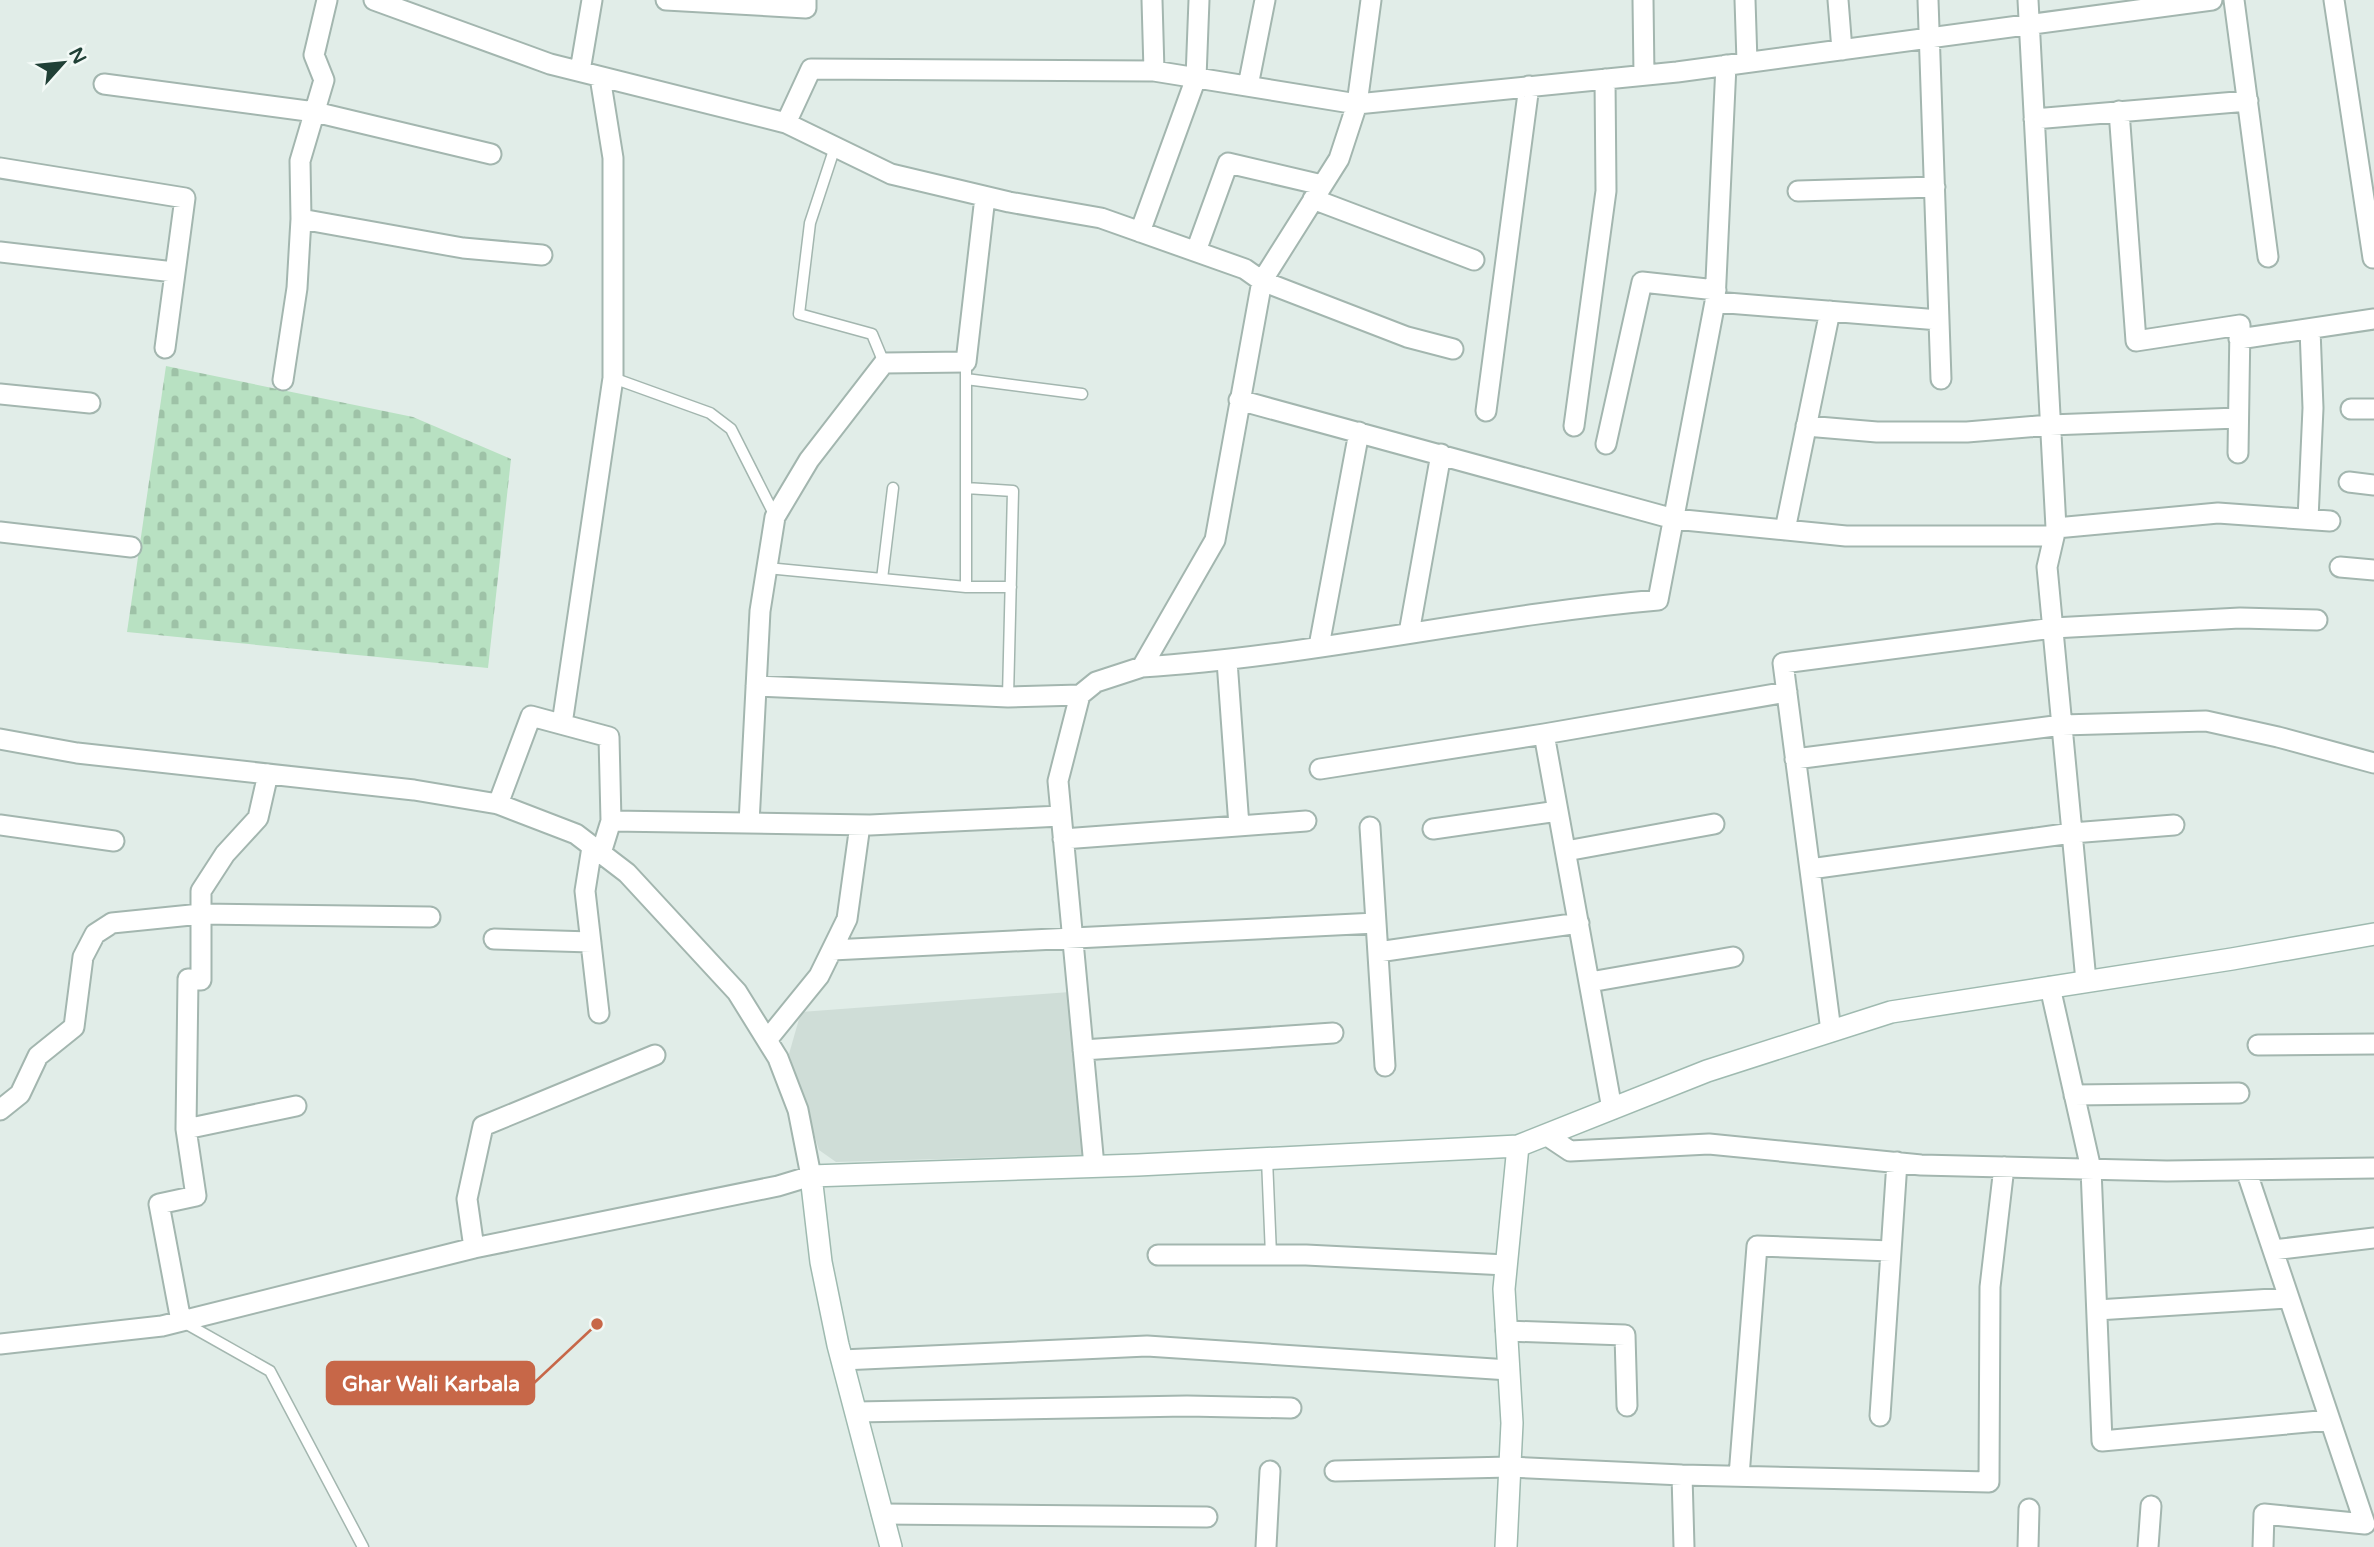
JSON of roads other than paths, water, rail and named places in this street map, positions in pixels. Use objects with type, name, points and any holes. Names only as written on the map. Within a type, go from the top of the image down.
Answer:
[{"type":"street","points":[[283,380],[297,288],[301,219],[300,160],[324,80],[314,55],[327,0]]},
{"type":"street","points":[[374,0],[550,64],[786,123],[891,174],[985,197],[1101,218],[1245,269],[1262,282],[1407,337],[1454,349]]},
{"type":"street","points":[[580,71],[592,0]]},
{"type":"street","points":[[666,0],[806,8],[806,0]]},
{"type":"street","points":[[1152,0],[1154,71]]},
{"type":"street","points":[[1140,232],[1196,78],[1199,0]]},
{"type":"street","points":[[1248,86],[1265,0]]},
{"type":"street","points":[[1142,667],[1214,540],[1262,282],[1339,159],[1357,104],[1371,0]]},
{"type":"street","points":[[1643,0],[1644,75]]},
{"type":"street","points":[[1745,0],[1746,62]]},
{"type":"street","points":[[1838,0],[1842,50]]},
{"type":"street","points":[[1928,0],[1941,379]]},
{"type":"street","points":[[2028,0],[2055,532],[2047,567],[2086,981]]},
{"type":"street","points":[[786,123],[811,69],[1154,71],[1357,104],[1644,75],[2211,0]]},
{"type":"street","points":[[2234,0],[2268,257]]},
{"type":"street","points":[[2334,0],[2373,258]]},
{"type":"street","points":[[1094,1166],[1058,780],[1080,695],[1096,682],[1142,667],[1227,661],[1576,607],[1658,600],[1715,296],[1726,65]]},
{"type":"street","points":[[562,724],[613,378],[613,158],[600,76]]},
{"type":"street","points":[[1574,426],[1606,191],[1605,79]]},
{"type":"street","points":[[104,84],[315,112],[491,154]]},
{"type":"street","points":[[1486,411],[1529,86]]},
{"type":"street","points":[[2034,119],[2248,101]]},
{"type":"street","points":[[2119,111],[2136,341],[2240,325],[2238,453]]},
{"type":"street","points":[[1196,251],[1228,163],[1318,192],[1474,260]]},
{"type":"street","points":[[0,169],[185,198],[165,348]]},
{"type":"street","points":[[1798,191],[1935,187]]},
{"type":"street","points":[[749,823],[760,611],[775,517],[809,460],[884,363],[966,371],[985,197]]},
{"type":"street","points":[[301,219],[463,248],[542,255]]},
{"type":"street","points":[[0,252],[174,272]]},
{"type":"street","points":[[1606,444],[1642,282],[1715,296],[1830,311],[1939,320]]},
{"type":"street","points":[[1785,530],[1830,311]]},
{"type":"street","points":[[2238,339],[2374,319]]},
{"type":"street","points":[[2308,519],[2313,408],[2311,329]]},
{"type":"street","points":[[0,394],[90,403]]},
{"type":"street","points":[[1239,400],[1674,519],[1846,536],[2055,532],[2218,513],[2330,521]]},
{"type":"street","points":[[2351,409],[2374,409]]},
{"type":"street","points":[[1806,426],[1877,432],[1967,432],[2050,425],[2238,418]]},
{"type":"street","points":[[1319,646],[1359,432]]},
{"type":"street","points":[[1409,633],[1441,454]]},
{"type":"street","points":[[2349,482],[2374,485]]},
{"type":"street","points":[[0,532],[131,547]]},
{"type":"street","points":[[2340,567],[2374,570]]},
{"type":"street","points":[[1831,1031],[1783,663],[2053,628],[2227,619],[2318,620]]},
{"type":"street","points":[[1227,661],[1239,826]]},
{"type":"street","points":[[756,686],[1008,697],[1080,695]]},
{"type":"street","points":[[1320,769],[1787,692]]},
{"type":"street","points":[[498,804],[531,716],[609,737],[611,821],[597,850],[585,891],[600,1013]]},
{"type":"street","points":[[1796,758],[2062,725],[2206,721],[2374,763]]},
{"type":"street","points":[[1545,734],[1612,1109]]},
{"type":"street","points":[[0,739],[77,753],[414,790],[498,804],[576,834],[626,873],[737,992],[778,1058],[798,1110],[811,1175],[821,1262],[842,1360],[891,1547]]},
{"type":"street","points":[[181,1321],[159,1204],[197,1196],[186,1129],[188,979],[201,980],[201,891],[225,854],[258,818],[268,774]]},
{"type":"street","points":[[1433,829],[1559,811]]},
{"type":"street","points":[[611,821],[860,825],[1061,816]]},
{"type":"street","points":[[1063,839],[1306,821]]},
{"type":"street","points":[[1566,851],[1714,824]]},
{"type":"street","points":[[0,825],[114,841]]},
{"type":"street","points":[[767,1040],[819,976],[847,919],[860,825]]},
{"type":"street","points":[[1810,869],[2072,833],[2174,825]]},
{"type":"street","points":[[1370,827],[1385,1066]]},
{"type":"street","points":[[0,1110],[20,1094],[38,1056],[74,1027],[83,957],[95,934],[112,923],[201,914],[430,917]]},
{"type":"street","points":[[832,950],[1376,923]]},
{"type":"street","points":[[1378,952],[1579,923]]},
{"type":"street","points":[[0,1344],[162,1326],[474,1248],[778,1186],[811,1175],[1267,1159],[1518,1146],[1707,1071],[1891,1012],[2374,934]]},
{"type":"street","points":[[494,939],[591,942]]},
{"type":"street","points":[[1590,982],[1734,957]]},
{"type":"street","points":[[2050,987],[2091,1169],[2102,1441],[2330,1420]]},
{"type":"street","points":[[1083,1050],[1333,1033]]},
{"type":"street","points":[[2259,1045],[2374,1044]]},
{"type":"street","points":[[474,1248],[467,1199],[483,1126],[655,1055]]},
{"type":"street","points":[[2074,1096],[2239,1093]]},
{"type":"street","points":[[186,1129],[296,1106]]},
{"type":"street","points":[[1546,1135],[1570,1151],[1709,1144],[1897,1163],[2004,1167],[2245,1170],[2374,1168]]},
{"type":"street","points":[[1506,1547],[1512,1423],[1504,1289],[1518,1146]]},
{"type":"street","points":[[1880,1416],[1897,1163]]},
{"type":"street","points":[[1335,1471],[1510,1467],[1682,1475],[1989,1482],[1990,1287],[2004,1167]]},
{"type":"street","points":[[2245,1170],[2365,1524],[2264,1514],[2263,1547]]},
{"type":"street","points":[[2273,1250],[2374,1238]]},
{"type":"street","points":[[1739,1476],[1757,1246],[1891,1251]]},
{"type":"street","points":[[1158,1255],[1271,1255],[1506,1265]]},
{"type":"street","points":[[2097,1310],[2289,1298]]},
{"type":"street","points":[[1506,1331],[1625,1335],[1627,1406]]},
{"type":"street","points":[[842,1360],[1147,1346],[1508,1370]]},
{"type":"street","points":[[856,1412],[1187,1406],[1291,1408]]},
{"type":"street","points":[[1266,1547],[1270,1471]]},
{"type":"street","points":[[1682,1475],[1684,1547]]},
{"type":"street","points":[[2148,1547],[2151,1506]]},
{"type":"street","points":[[2028,1547],[2029,1509]]},
{"type":"street","points":[[882,1514],[1207,1517]]},
{"type":"lane","points":[[835,147],[810,223],[799,314],[872,334],[884,363]]},
{"type":"lane","points":[[966,587],[966,371],[1082,394]]},
{"type":"lane","points":[[613,378],[710,413],[731,429],[775,517]]},
{"type":"lane","points":[[882,579],[893,488]]},
{"type":"lane","points":[[966,488],[1013,491],[1008,697]]},
{"type":"lane","points":[[767,568],[966,587],[1011,587]]},
{"type":"lane","points":[[1267,1159],[1271,1255]]},
{"type":"lane","points":[[181,1321],[270,1371],[363,1547]]},
{"type":"place","name":"Ghar Wali Karbala","points":[[597,1324]]}]
